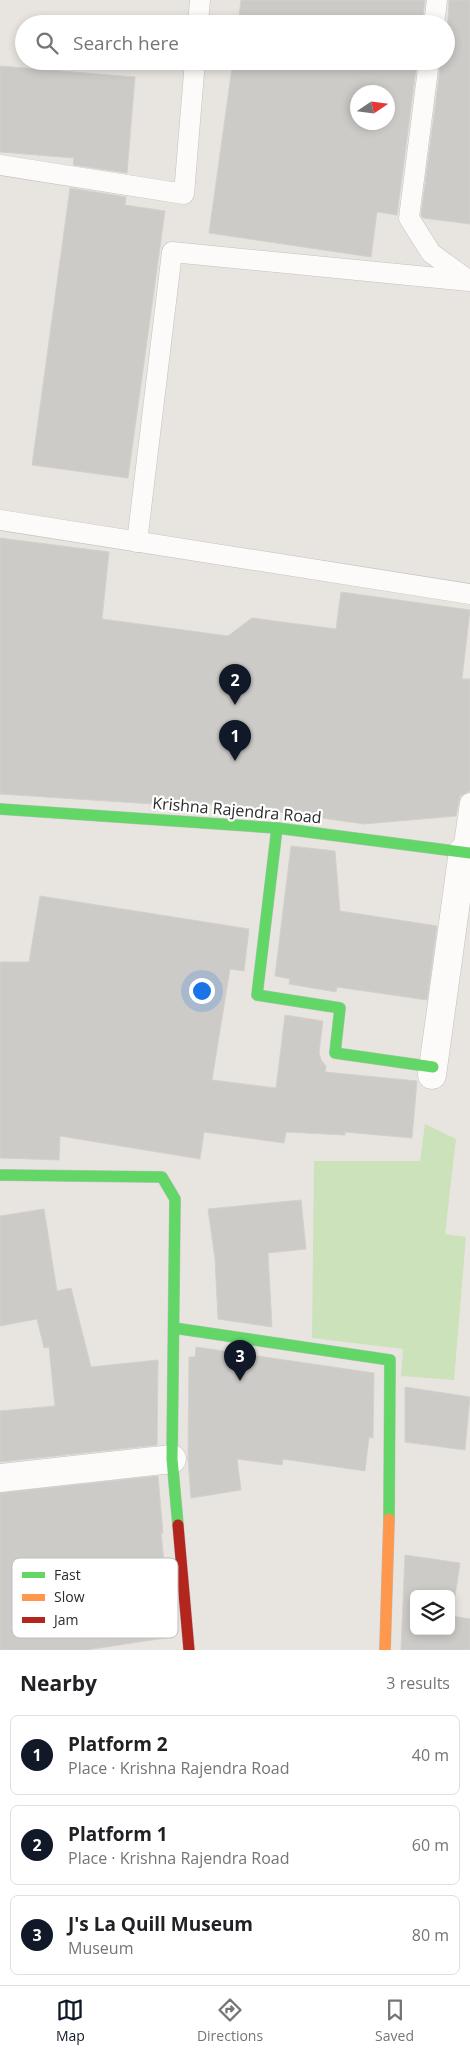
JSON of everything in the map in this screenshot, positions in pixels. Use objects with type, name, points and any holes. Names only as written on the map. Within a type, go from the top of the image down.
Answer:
[{"type":"street","name":"Krishna Rajendra Road","points":[[0,808],[277,828],[466,852]]},
{"type":"street","points":[[277,828],[257,995],[340,1008],[334,1053],[432,1071],[466,852]]},
{"type":"street","points":[[0,1175],[162,1176],[175,1199],[172,1459],[190,1650]]},
{"type":"street","points":[[174,1328],[390,1360],[387,1439],[389,1600],[385,1650]]},
{"type":"street","points":[[0,1478],[172,1459]]},
{"type":"lane","points":[[199,15],[200,0]]},
{"type":"lane","points":[[435,15],[437,0]]},
{"type":"lane","points":[[0,165],[184,194],[194,70]]},
{"type":"lane","points":[[137,542],[172,252],[469,281],[431,253],[409,218],[428,70]]},
{"type":"lane","points":[[0,520],[470,594]]},
{"type":"lane","points":[[466,852],[470,803]]},
{"type":"green space","points":[[425,1124],[456,1139],[445,1234],[466,1237],[454,1380],[401,1376],[403,1349],[312,1338],[314,1161],[420,1161]]},
{"type":"building","points":[[241,0],[425,0],[423,15],[239,15]]},
{"type":"building","points":[[449,0],[470,0],[470,224],[423,218],[421,215],[440,70],[455,70],[455,15],[448,15]]},
{"type":"building","points":[[0,66],[15,67],[15,70],[49,70],[135,77],[127,173],[73,165],[74,158],[0,152]]},
{"type":"building","points":[[232,70],[416,70],[397,215],[377,212],[371,257],[209,233]]},
{"type":"building","points":[[70,188],[126,197],[125,205],[165,211],[128,478],[32,465]]},
{"type":"building","points":[[0,538],[109,552],[102,619],[228,636],[252,618],[336,629],[341,592],[470,610],[462,679],[470,679],[470,791],[460,796],[456,816],[364,824],[279,812],[220,808],[220,803],[183,806],[0,794]]},
{"type":"building","points":[[291,846],[335,851],[340,911],[437,926],[427,1000],[337,987],[336,992],[289,984],[290,979],[275,976]]},
{"type":"building","points":[[40,896],[249,929],[244,971],[230,969],[212,1080],[276,1088],[285,1015],[323,1021],[319,1052],[321,1060],[326,1066],[325,1072],[417,1081],[412,1138],[345,1132],[345,1135],[286,1132],[284,1143],[204,1132],[200,1159],[60,1136],[59,1160],[0,1158],[0,962],[29,962]]},
{"type":"building","points":[[301,1200],[306,1249],[268,1253],[272,1327],[218,1319],[215,1259],[208,1209]]},
{"type":"building","points":[[44,1209],[57,1291],[71,1288],[91,1367],[158,1360],[157,1445],[0,1462],[0,1411],[55,1406],[49,1347],[44,1348],[37,1319],[0,1326],[0,1216]]},
{"type":"building","points":[[196,1347],[374,1373],[373,1438],[369,1437],[365,1471],[283,1459],[282,1465],[237,1459],[241,1490],[191,1498],[188,1458],[189,1357],[195,1357]]},
{"type":"building","points":[[405,1387],[470,1397],[465,1450],[405,1442]]},
{"type":"building","points":[[158,1476],[164,1558],[12,1558],[12,1638],[165,1638],[86,1650],[0,1650],[0,1493]]},
{"type":"building","points":[[405,1555],[460,1563],[455,1596],[455,1590],[410,1590],[410,1635],[455,1635],[455,1616],[470,1619],[470,1650],[401,1650]]},
{"type":"traffic: fast","points":[[0,809],[277,828],[470,853]]},
{"type":"traffic: fast","points":[[277,828],[257,995],[340,1008],[335,1053],[433,1067]]},
{"type":"traffic: fast","points":[[0,1175],[162,1177],[175,1199],[172,1459],[178,1525]]},
{"type":"traffic: fast","points":[[174,1328],[390,1360],[389,1519]]},
{"type":"traffic: slow","points":[[385,1650],[389,1519]]},
{"type":"traffic: jam","points":[[178,1525],[189,1650]]},
{"type":"place","name":"Platform 1","points":[[235,705]]},
{"type":"place","name":"Platform 2","points":[[235,761]]},
{"type":"place","name":"J's La Quill Museum","points":[[240,1381]]}]
